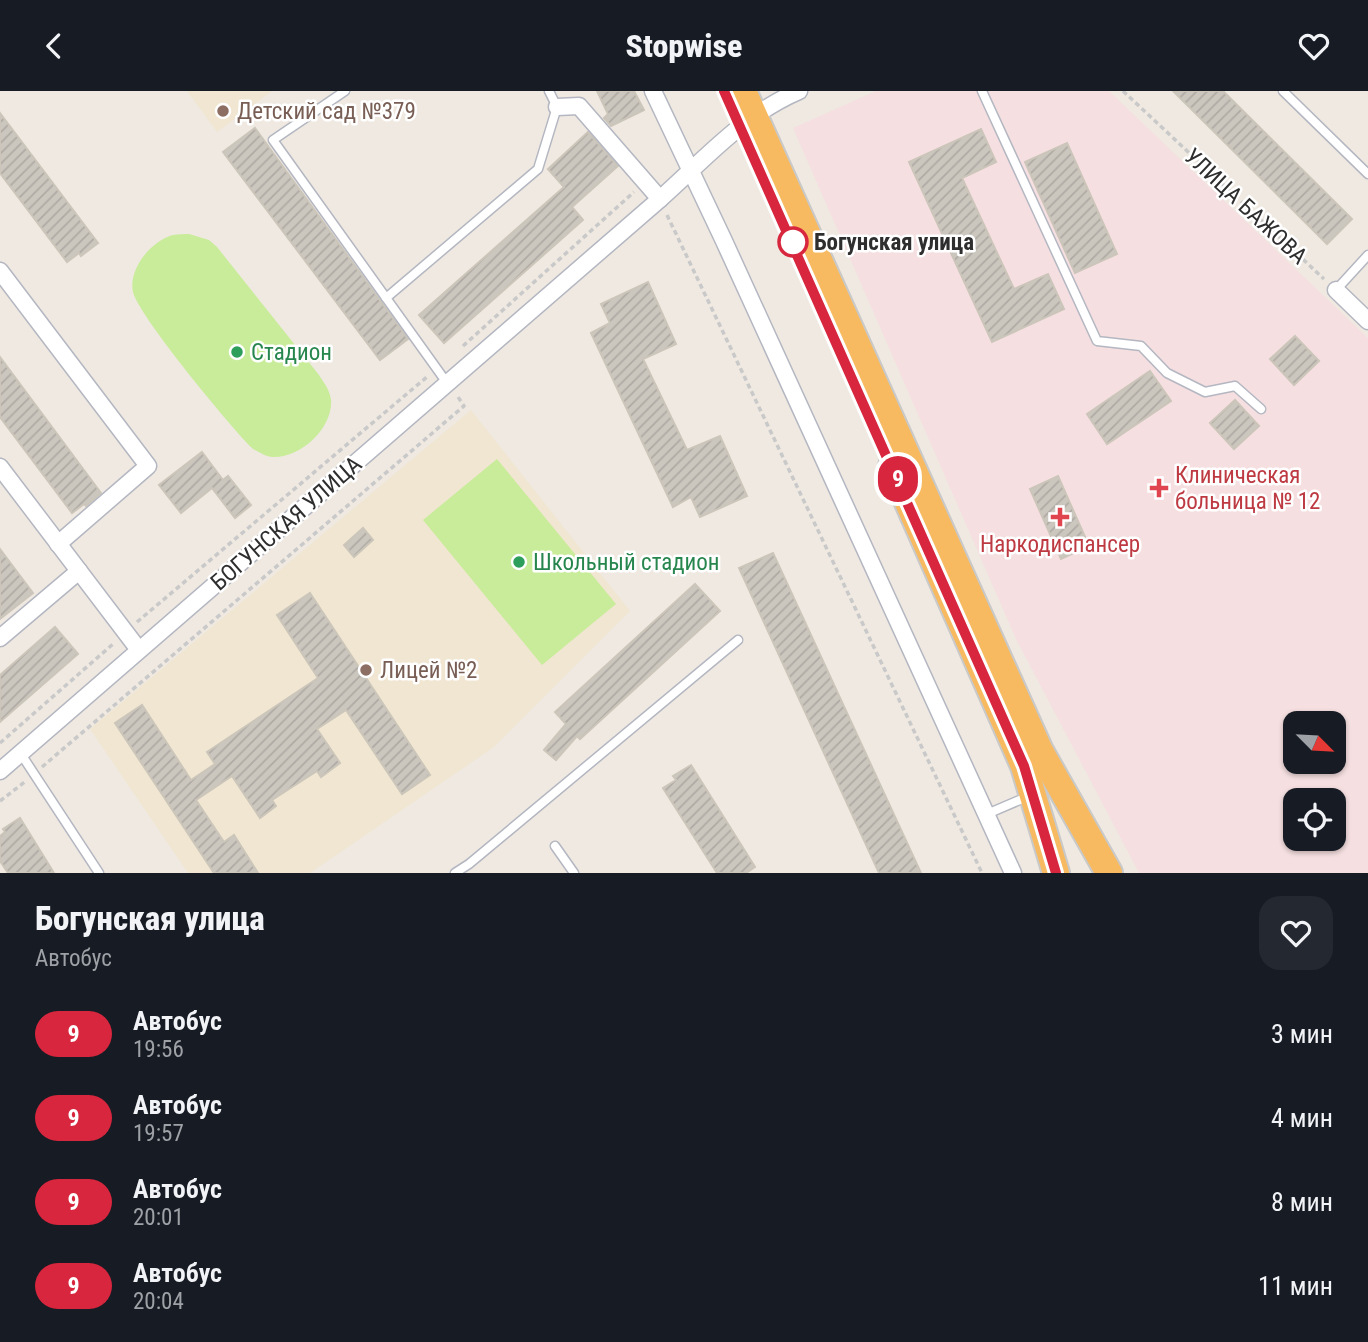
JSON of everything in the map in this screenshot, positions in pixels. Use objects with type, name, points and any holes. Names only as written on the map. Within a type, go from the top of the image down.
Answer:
[{"type":"highway","points":[[724,91],[746,110],[1040,751],[1109,873]]},
{"type":"highway","points":[[746,110],[1024,766],[1056,873]]},
{"type":"street","points":[[653,91],[692,170],[1013,873]]},
{"type":"street","name":"БОГУНСКАЯ УЛИЦА","points":[[0,771],[660,199],[692,170],[746,110],[799,91]]},
{"type":"street","points":[[557,107],[579,106],[660,199]]},
{"type":"street","points":[[0,271],[148,465],[58,544]]},
{"type":"street","points":[[1336,290],[1368,321]]},
{"type":"street","points":[[0,467],[139,650]]},
{"type":"street","points":[[0,638],[79,571]]},
{"type":"lane","points":[[345,91],[273,140],[447,383]]},
{"type":"lane","points":[[386,298],[538,169],[557,107],[549,91]]},
{"type":"lane","points":[[982,91],[1097,341],[1141,346],[1167,373],[1205,392],[1235,386],[1261,409]]},
{"type":"lane","points":[[1283,91],[1368,174]]},
{"type":"lane","points":[[1336,290],[1368,255]]},
{"type":"lane","points":[[455,873],[738,640]]},
{"type":"lane","points":[[21,754],[99,873]]},
{"type":"lane","points":[[987,814],[1033,795]]},
{"type":"lane","points":[[555,846],[574,873]]},
{"type":"path","name":"УЛИЦА БАЖОВА","points":[[1124,91],[1336,290]]},
{"type":"path","points":[[455,352],[637,189]]},
{"type":"path","points":[[660,199],[982,873]]},
{"type":"path","points":[[0,743],[436,368]]},
{"type":"path","points":[[0,801],[464,406]]},
{"type":"shaded area","name":"Детский сад №379","points":[[187,91],[272,91],[217,132]]},
{"type":"shaded area","name":"Клиническая больница № 12","points":[[876,91],[1109,91],[1368,338],[1368,873],[1139,873],[1016,639],[793,128]]},
{"type":"shaded area","name":"Лицей №2","points":[[471,410],[630,611],[494,747],[310,873],[188,873],[90,729]]},
{"type":"green space","name":"Стадион","points":[[189,234],[209,240],[217,247],[328,390],[331,400],[327,421],[321,431],[304,447],[284,456],[273,457],[253,449],[187,372],[139,305],[132,283],[143,257],[165,238]]},
{"type":"green space","name":"Школьный стадион","points":[[497,459],[616,604],[542,665],[423,520]]},
{"type":"building","points":[[597,91],[634,91],[644,110],[611,126],[604,118],[608,114]]},
{"type":"building","points":[[1173,91],[1223,91],[1352,219],[1327,244]]},
{"type":"building","points":[[0,113],[98,243],[81,256],[79,253],[67,262],[0,173]]},
{"type":"building","points":[[255,128],[408,339],[380,360],[223,152]]},
{"type":"building","points":[[981,129],[996,162],[962,178],[1014,289],[1048,274],[1064,309],[992,342],[909,162]]},
{"type":"building","points":[[588,132],[618,166],[572,207],[583,220],[444,343],[419,315],[564,187],[548,169]]},
{"type":"building","points":[[1067,143],[1117,254],[1075,273],[1025,162]]},
{"type":"building","points":[[648,282],[676,344],[643,359],[687,450],[720,436],[747,496],[700,517],[691,497],[673,507],[591,333],[610,323],[601,304]]},
{"type":"building","points":[[1295,336],[1319,361],[1294,385],[1270,359]]},
{"type":"building","points":[[0,357],[101,493],[86,506],[84,504],[72,513],[0,417]]},
{"type":"building","points":[[1150,371],[1171,401],[1107,444],[1087,414]]},
{"type":"building","points":[[1235,400],[1259,426],[1234,449],[1210,423]]},
{"type":"building","points":[[202,452],[223,480],[228,476],[251,505],[235,518],[212,488],[181,513],[159,485]]},
{"type":"building","name":"Наркодиспансер","points":[[1058,476],[1089,546],[1061,559],[1030,489]]},
{"type":"building","points":[[363,528],[373,540],[354,557],[344,545]]},
{"type":"building","points":[[0,549],[33,593],[0,619]]},
{"type":"building","points":[[773,553],[921,873],[879,873],[739,568]]},
{"type":"building","points":[[695,584],[720,611],[580,739],[577,736],[556,760],[544,750],[566,724],[555,712]]},
{"type":"building","name":"Лицей №2","points":[[310,593],[430,775],[402,794],[346,710],[317,729],[340,763],[321,777],[317,771],[272,800],[276,806],[260,818],[232,776],[196,800],[224,842],[234,835],[258,873],[214,873],[115,723],[142,705],[191,780],[215,764],[207,752],[318,678],[277,615]]},
{"type":"building","points":[[55,627],[78,654],[0,722],[0,675]]},
{"type":"building","points":[[691,765],[755,867],[746,873],[717,873],[663,788],[676,780],[673,776]]},
{"type":"building","points":[[20,818],[54,873],[8,873],[0,861],[0,836],[5,832],[3,829]]},
{"type":"bus line","name":"9","points":[[724,91],[1024,766],[1056,873]]},
{"type":"place","name":"Детский сад №379","points":[[223,111]]},
{"type":"place","name":"Богунская улица","points":[[793,242]]},
{"type":"place","name":"Стадион","points":[[237,352]]},
{"type":"place","name":"Клиническая больница № 12","points":[[1159,488]]},
{"type":"place","name":"Наркодиспансер","points":[[1060,517]]},
{"type":"place","name":"Школьный стадион","points":[[519,562]]},
{"type":"place","name":"Лицей №2","points":[[366,670]]}]
